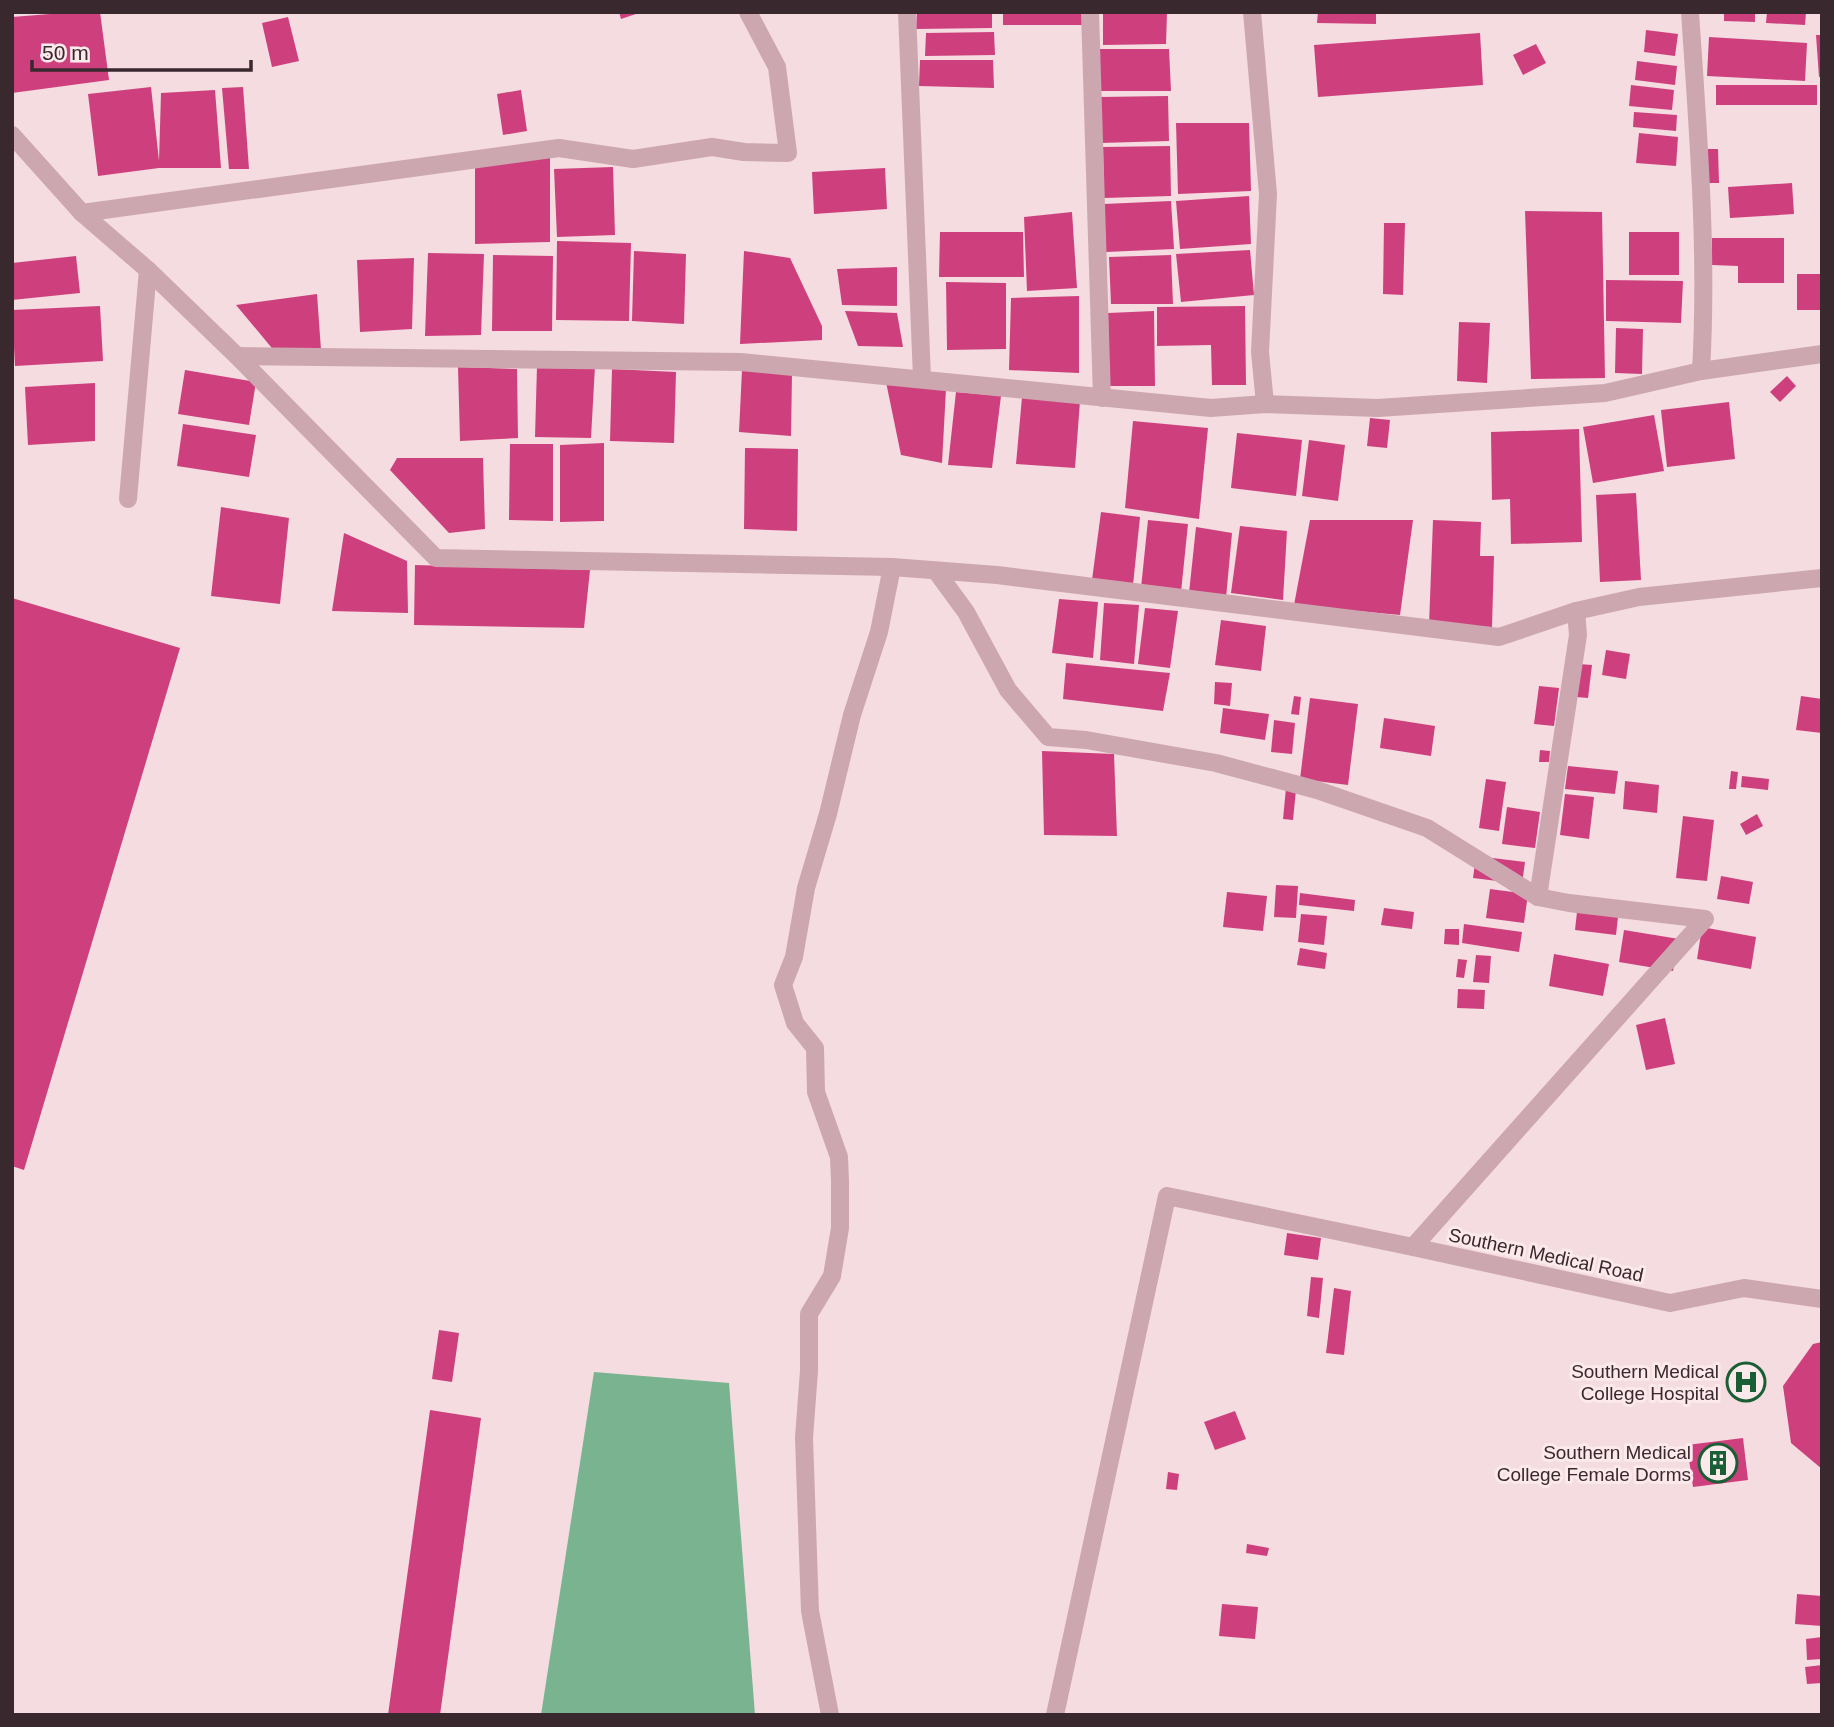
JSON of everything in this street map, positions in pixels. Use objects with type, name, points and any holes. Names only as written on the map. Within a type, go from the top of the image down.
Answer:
[{"type":"street","points":[[82,213],[559,148],[633,159],[712,147],[744,152],[788,153],[777,67],[748,12]]},
{"type":"street","points":[[906,12],[922,378]]},
{"type":"street","points":[[1090,12],[1102,398]]},
{"type":"street","points":[[1252,12],[1268,194],[1261,352],[1265,404]]},
{"type":"street","points":[[1690,12],[1703,203],[1705,313],[1701,371]]},
{"type":"street","points":[[12,135],[82,213],[148,270],[237,356],[436,558],[891,568],[997,575],[1499,637],[1576,611],[1639,597],[1822,578]]},
{"type":"street","points":[[128,499],[148,270]]},
{"type":"street","points":[[237,356],[741,362],[1211,408],[1265,404],[1378,408],[1605,393],[1701,371],[1822,354]]},
{"type":"street","points":[[830,1715],[810,1611],[804,1438],[809,1371],[809,1314],[832,1276],[840,1228],[839,1157],[816,1092],[815,1048],[795,1023],[782,985],[794,957],[806,888],[828,814],[852,715],[879,632],[891,568]]},
{"type":"street","points":[[936,571],[966,612],[1007,691],[1048,737],[1086,740],[1216,763],[1317,790],[1427,828],[1538,897],[1705,919],[1413,1247]]},
{"type":"street","points":[[1538,897],[1578,635],[1576,611]]},
{"type":"street","name":"Southern Medical Road","points":[[1055,1715],[1167,1196],[1670,1303],[1744,1288],[1822,1299]]},
{"type":"shaded area","points":[[594,1372],[729,1383],[755,1715],[541,1715]]},
{"type":"building","points":[[100,12],[109,80],[12,93],[12,17]]},
{"type":"building","points":[[619,12],[639,12],[639,13],[621,19]]},
{"type":"building","points":[[917,12],[992,12],[992,28],[916,29]]},
{"type":"building","points":[[1003,12],[1083,12],[1083,25],[1003,25]]},
{"type":"building","points":[[1103,12],[1167,12],[1166,44],[1103,45]]},
{"type":"building","points":[[1318,12],[1376,12],[1376,24],[1317,23]]},
{"type":"building","points":[[1724,12],[1755,12],[1755,22],[1724,21]]},
{"type":"building","points":[[1767,12],[1806,12],[1805,25],[1766,23]]},
{"type":"building","points":[[288,17],[299,61],[272,67],[262,23]]},
{"type":"building","points":[[1646,30],[1678,34],[1675,56],[1644,52]]},
{"type":"building","points":[[994,32],[995,55],[925,56],[926,33]]},
{"type":"building","points":[[1480,33],[1483,85],[1318,97],[1314,45]]},
{"type":"building","points":[[1816,35],[1822,35],[1822,77],[1819,77]]},
{"type":"building","points":[[1709,37],[1807,43],[1805,81],[1707,76]]},
{"type":"building","points":[[1536,44],[1546,63],[1523,75],[1513,55]]},
{"type":"building","points":[[1099,49],[1169,49],[1171,91],[1100,91]]},
{"type":"building","points":[[920,60],[993,60],[994,88],[919,86]]},
{"type":"building","points":[[1637,61],[1677,66],[1675,85],[1635,80]]},
{"type":"building","points":[[1631,85],[1674,90],[1672,110],[1629,106]]},
{"type":"building","points":[[1716,85],[1817,85],[1817,105],[1716,105]]},
{"type":"building","points":[[151,87],[159,161],[161,93],[215,90],[221,168],[159,168],[98,176],[88,94]]},
{"type":"building","points":[[243,87],[249,169],[229,169],[222,88]]},
{"type":"building","points":[[521,90],[527,131],[503,135],[497,94]]},
{"type":"building","points":[[1168,96],[1169,141],[1101,143],[1100,97]]},
{"type":"building","points":[[1634,112],[1677,115],[1676,131],[1633,127]]},
{"type":"building","points":[[1176,123],[1249,123],[1251,191],[1178,194]]},
{"type":"building","points":[[1639,133],[1678,137],[1676,166],[1636,163]]},
{"type":"building","points":[[1170,146],[1171,196],[1104,198],[1103,147]]},
{"type":"building","points":[[1707,149],[1718,149],[1719,183],[1707,183]]},
{"type":"building","points":[[550,156],[550,242],[475,244],[475,166]]},
{"type":"building","points":[[613,167],[615,235],[557,237],[554,169]]},
{"type":"building","points":[[885,168],[887,209],[814,214],[812,172]]},
{"type":"building","points":[[1792,183],[1794,214],[1730,218],[1728,187]]},
{"type":"building","points":[[1249,196],[1251,244],[1180,249],[1176,201]]},
{"type":"building","points":[[1171,201],[1174,249],[1106,252],[1104,204]]},
{"type":"building","points":[[1525,211],[1602,212],[1605,378],[1531,379]]},
{"type":"building","points":[[1072,212],[1077,288],[1027,291],[1024,217]]},
{"type":"building","points":[[1384,223],[1405,223],[1403,295],[1383,294]]},
{"type":"building","points":[[940,232],[1023,232],[1024,277],[939,277]]},
{"type":"building","points":[[1629,232],[1679,232],[1679,275],[1629,275]]},
{"type":"building","points":[[1712,238],[1784,238],[1784,283],[1738,283],[1738,266],[1712,265]]},
{"type":"building","points":[[557,241],[631,243],[629,321],[556,320]]},
{"type":"building","points":[[1250,250],[1254,295],[1181,302],[1176,254]]},
{"type":"building","points":[[634,251],[686,254],[684,324],[632,321]]},
{"type":"building","points":[[744,251],[790,258],[822,326],[822,340],[740,344]]},
{"type":"building","points":[[428,253],[484,254],[481,335],[425,336]]},
{"type":"building","points":[[493,255],[553,256],[552,331],[492,331]]},
{"type":"building","points":[[1171,255],[1173,304],[1111,304],[1109,257]]},
{"type":"building","points":[[76,256],[80,293],[12,300],[12,263]]},
{"type":"building","points":[[414,258],[412,329],[360,332],[357,260]]},
{"type":"building","points":[[897,267],[897,306],[842,305],[837,269]]},
{"type":"building","points":[[1797,274],[1822,274],[1822,310],[1797,310]]},
{"type":"building","points":[[1606,280],[1683,281],[1681,323],[1606,321]]},
{"type":"building","points":[[946,282],[1006,283],[1006,349],[947,350]]},
{"type":"building","points":[[317,294],[321,350],[276,353],[236,305]]},
{"type":"building","points":[[1079,296],[1079,373],[1009,370],[1011,298]]},
{"type":"building","points":[[100,306],[103,361],[15,366],[12,310]]},
{"type":"building","points":[[1245,306],[1246,385],[1212,385],[1211,345],[1157,346],[1157,307]]},
{"type":"building","points":[[845,311],[897,313],[903,347],[858,346]]},
{"type":"building","points":[[1154,311],[1155,386],[1109,386],[1108,313]]},
{"type":"building","points":[[1459,322],[1490,323],[1487,383],[1457,381]]},
{"type":"building","points":[[1616,328],[1643,329],[1642,374],[1615,373]]},
{"type":"building","points":[[537,366],[595,366],[591,438],[535,437]]},
{"type":"building","points":[[458,367],[517,369],[518,438],[460,441]]},
{"type":"building","points":[[612,369],[676,372],[674,443],[610,441]]},
{"type":"building","points":[[185,370],[256,382],[249,425],[178,414]]},
{"type":"building","points":[[742,370],[792,374],[791,436],[739,432]]},
{"type":"building","points":[[1787,376],[1796,386],[1780,402],[1770,392]]},
{"type":"building","points":[[886,382],[946,389],[942,463],[901,455]]},
{"type":"building","points":[[95,383],[95,441],[28,445],[25,387]]},
{"type":"building","points":[[956,392],[1001,396],[992,468],[948,465]]},
{"type":"building","points":[[1022,397],[1080,401],[1075,468],[1016,464]]},
{"type":"building","points":[[1729,402],[1735,459],[1667,467],[1661,410]]},
{"type":"building","points":[[1654,415],[1664,471],[1593,483],[1583,427]]},
{"type":"building","points":[[1370,418],[1390,420],[1387,448],[1367,446]]},
{"type":"building","points":[[1133,421],[1208,428],[1199,519],[1125,508]]},
{"type":"building","points":[[183,424],[256,435],[249,477],[177,466]]},
{"type":"building","points":[[1579,429],[1582,542],[1511,544],[1510,499],[1492,500],[1491,432]]},
{"type":"building","points":[[1237,433],[1302,440],[1296,496],[1231,488]]},
{"type":"building","points":[[1309,440],[1345,445],[1338,501],[1302,496]]},
{"type":"building","points":[[604,443],[604,521],[560,522],[560,445]]},
{"type":"building","points":[[510,444],[553,444],[553,521],[509,520]]},
{"type":"building","points":[[745,448],[798,449],[797,531],[744,529]]},
{"type":"building","points":[[397,458],[483,458],[485,529],[449,533],[390,470]]},
{"type":"building","points":[[1636,493],[1641,580],[1600,582],[1596,495]]},
{"type":"building","points":[[221,507],[289,518],[280,604],[211,596]]},
{"type":"building","points":[[1101,512],[1140,517],[1133,585],[1092,580]]},
{"type":"building","points":[[1148,520],[1188,524],[1181,592],[1141,588]]},
{"type":"building","points":[[1310,520],[1413,520],[1400,615],[1294,605]]},
{"type":"building","points":[[1433,520],[1481,522],[1480,556],[1494,556],[1492,627],[1429,625]]},
{"type":"building","points":[[1240,526],[1287,531],[1283,600],[1231,593]]},
{"type":"building","points":[[1196,527],[1232,533],[1226,598],[1189,593]]},
{"type":"building","points":[[344,533],[407,561],[408,613],[332,611]]},
{"type":"building","points":[[415,565],[590,570],[584,628],[414,625]]},
{"type":"building","points":[[12,598],[180,648],[24,1170],[12,1166]]},
{"type":"building","points":[[1059,599],[1098,602],[1093,658],[1052,653]]},
{"type":"building","points":[[1104,603],[1139,605],[1134,664],[1100,660]]},
{"type":"building","points":[[1145,608],[1178,611],[1170,668],[1138,664]]},
{"type":"building","points":[[1221,620],[1266,626],[1261,671],[1215,665]]},
{"type":"building","points":[[1606,650],[1630,654],[1626,679],[1602,675]]},
{"type":"building","points":[[1066,663],[1170,673],[1163,711],[1063,699]]},
{"type":"building","points":[[1579,664],[1592,665],[1588,698],[1576,697]]},
{"type":"building","points":[[1215,682],[1232,683],[1230,706],[1214,704]]},
{"type":"building","points":[[1539,686],[1559,688],[1554,726],[1534,724]]},
{"type":"building","points":[[1294,696],[1301,697],[1299,715],[1291,714]]},
{"type":"building","points":[[1801,696],[1822,699],[1822,733],[1796,730]]},
{"type":"building","points":[[1310,698],[1358,704],[1348,785],[1300,779]]},
{"type":"building","points":[[1223,708],[1269,714],[1265,740],[1220,733]]},
{"type":"building","points":[[1384,718],[1435,726],[1431,756],[1380,748]]},
{"type":"building","points":[[1274,720],[1295,723],[1292,754],[1271,752]]},
{"type":"building","points":[[1540,750],[1550,751],[1549,762],[1539,762]]},
{"type":"building","points":[[1042,751],[1114,754],[1117,836],[1044,835]]},
{"type":"building","points":[[1568,766],[1618,771],[1615,794],[1565,789]]},
{"type":"building","points":[[1731,771],[1738,772],[1736,789],[1729,789]]},
{"type":"building","points":[[1742,776],[1769,779],[1768,790],[1741,787]]},
{"type":"building","points":[[1486,779],[1506,782],[1499,831],[1479,828]]},
{"type":"building","points":[[1625,781],[1659,785],[1657,813],[1623,809]]},
{"type":"building","points":[[1286,788],[1296,790],[1293,820],[1283,819]]},
{"type":"building","points":[[1565,794],[1594,797],[1589,839],[1560,835]]},
{"type":"building","points":[[1507,807],[1540,812],[1535,848],[1502,844]]},
{"type":"building","points":[[1757,814],[1763,826],[1746,835],[1740,824]]},
{"type":"building","points":[[1683,816],[1714,820],[1707,881],[1676,878]]},
{"type":"building","points":[[1476,856],[1525,862],[1522,884],[1473,878]]},
{"type":"building","points":[[1721,876],[1753,882],[1749,904],[1717,899]]},
{"type":"building","points":[[1276,885],[1298,886],[1296,918],[1274,917]]},
{"type":"building","points":[[1490,889],[1528,894],[1524,923],[1486,918]]},
{"type":"building","points":[[1227,892],[1267,896],[1263,931],[1223,927]]},
{"type":"building","points":[[1300,893],[1355,900],[1354,911],[1299,905]]},
{"type":"building","points":[[1384,908],[1414,912],[1412,929],[1381,925]]},
{"type":"building","points":[[1577,912],[1618,917],[1616,935],[1575,930]]},
{"type":"building","points":[[1301,914],[1327,916],[1324,945],[1298,942]]},
{"type":"building","points":[[1464,924],[1522,932],[1519,952],[1462,943]]},
{"type":"building","points":[[1702,927],[1756,937],[1751,969],[1697,959]]},
{"type":"building","points":[[1445,929],[1459,929],[1459,945],[1444,944]]},
{"type":"building","points":[[1624,930],[1679,939],[1673,971],[1619,962]]},
{"type":"building","points":[[1300,948],[1327,953],[1325,969],[1297,965]]},
{"type":"building","points":[[1554,954],[1609,964],[1603,996],[1549,986]]},
{"type":"building","points":[[1476,955],[1491,956],[1489,983],[1473,982]]},
{"type":"building","points":[[1458,959],[1467,960],[1464,978],[1456,977]]},
{"type":"building","points":[[1458,989],[1485,990],[1484,1009],[1457,1008]]},
{"type":"building","points":[[1665,1018],[1675,1064],[1646,1070],[1636,1025]]},
{"type":"building","points":[[1287,1233],[1321,1238],[1318,1260],[1284,1255]]},
{"type":"building","points":[[1311,1277],[1323,1278],[1319,1318],[1307,1316]]},
{"type":"building","points":[[1334,1288],[1351,1291],[1344,1355],[1326,1353]]},
{"type":"building","points":[[439,1330],[459,1333],[452,1382],[432,1379]]},
{"type":"building","points":[[1822,1342],[1822,1469],[1791,1443],[1783,1386],[1813,1344]]},
{"type":"building","points":[[430,1410],[481,1418],[440,1715],[388,1715]]},
{"type":"building","points":[[1235,1411],[1246,1439],[1215,1450],[1204,1422]]},
{"type":"building","name":"Southern Medical College Female Dorms","points":[[1743,1438],[1748,1480],[1693,1487],[1687,1445]]},
{"type":"building","points":[[1168,1472],[1179,1474],[1177,1490],[1166,1489]]},
{"type":"building","points":[[1247,1544],[1269,1548],[1267,1556],[1246,1553]]},
{"type":"building","points":[[1797,1594],[1822,1596],[1822,1626],[1795,1624]]},
{"type":"building","points":[[1222,1604],[1258,1607],[1255,1639],[1219,1636]]},
{"type":"building","points":[[1822,1637],[1822,1659],[1807,1660],[1806,1639]]},
{"type":"building","points":[[1822,1665],[1822,1683],[1807,1684],[1805,1667]]},
{"type":"place","name":"Southern Medical College Hospital","points":[[1746,1382]]},
{"type":"place","name":"Southern Medical College Female Dorms","points":[[1718,1463]]}]
